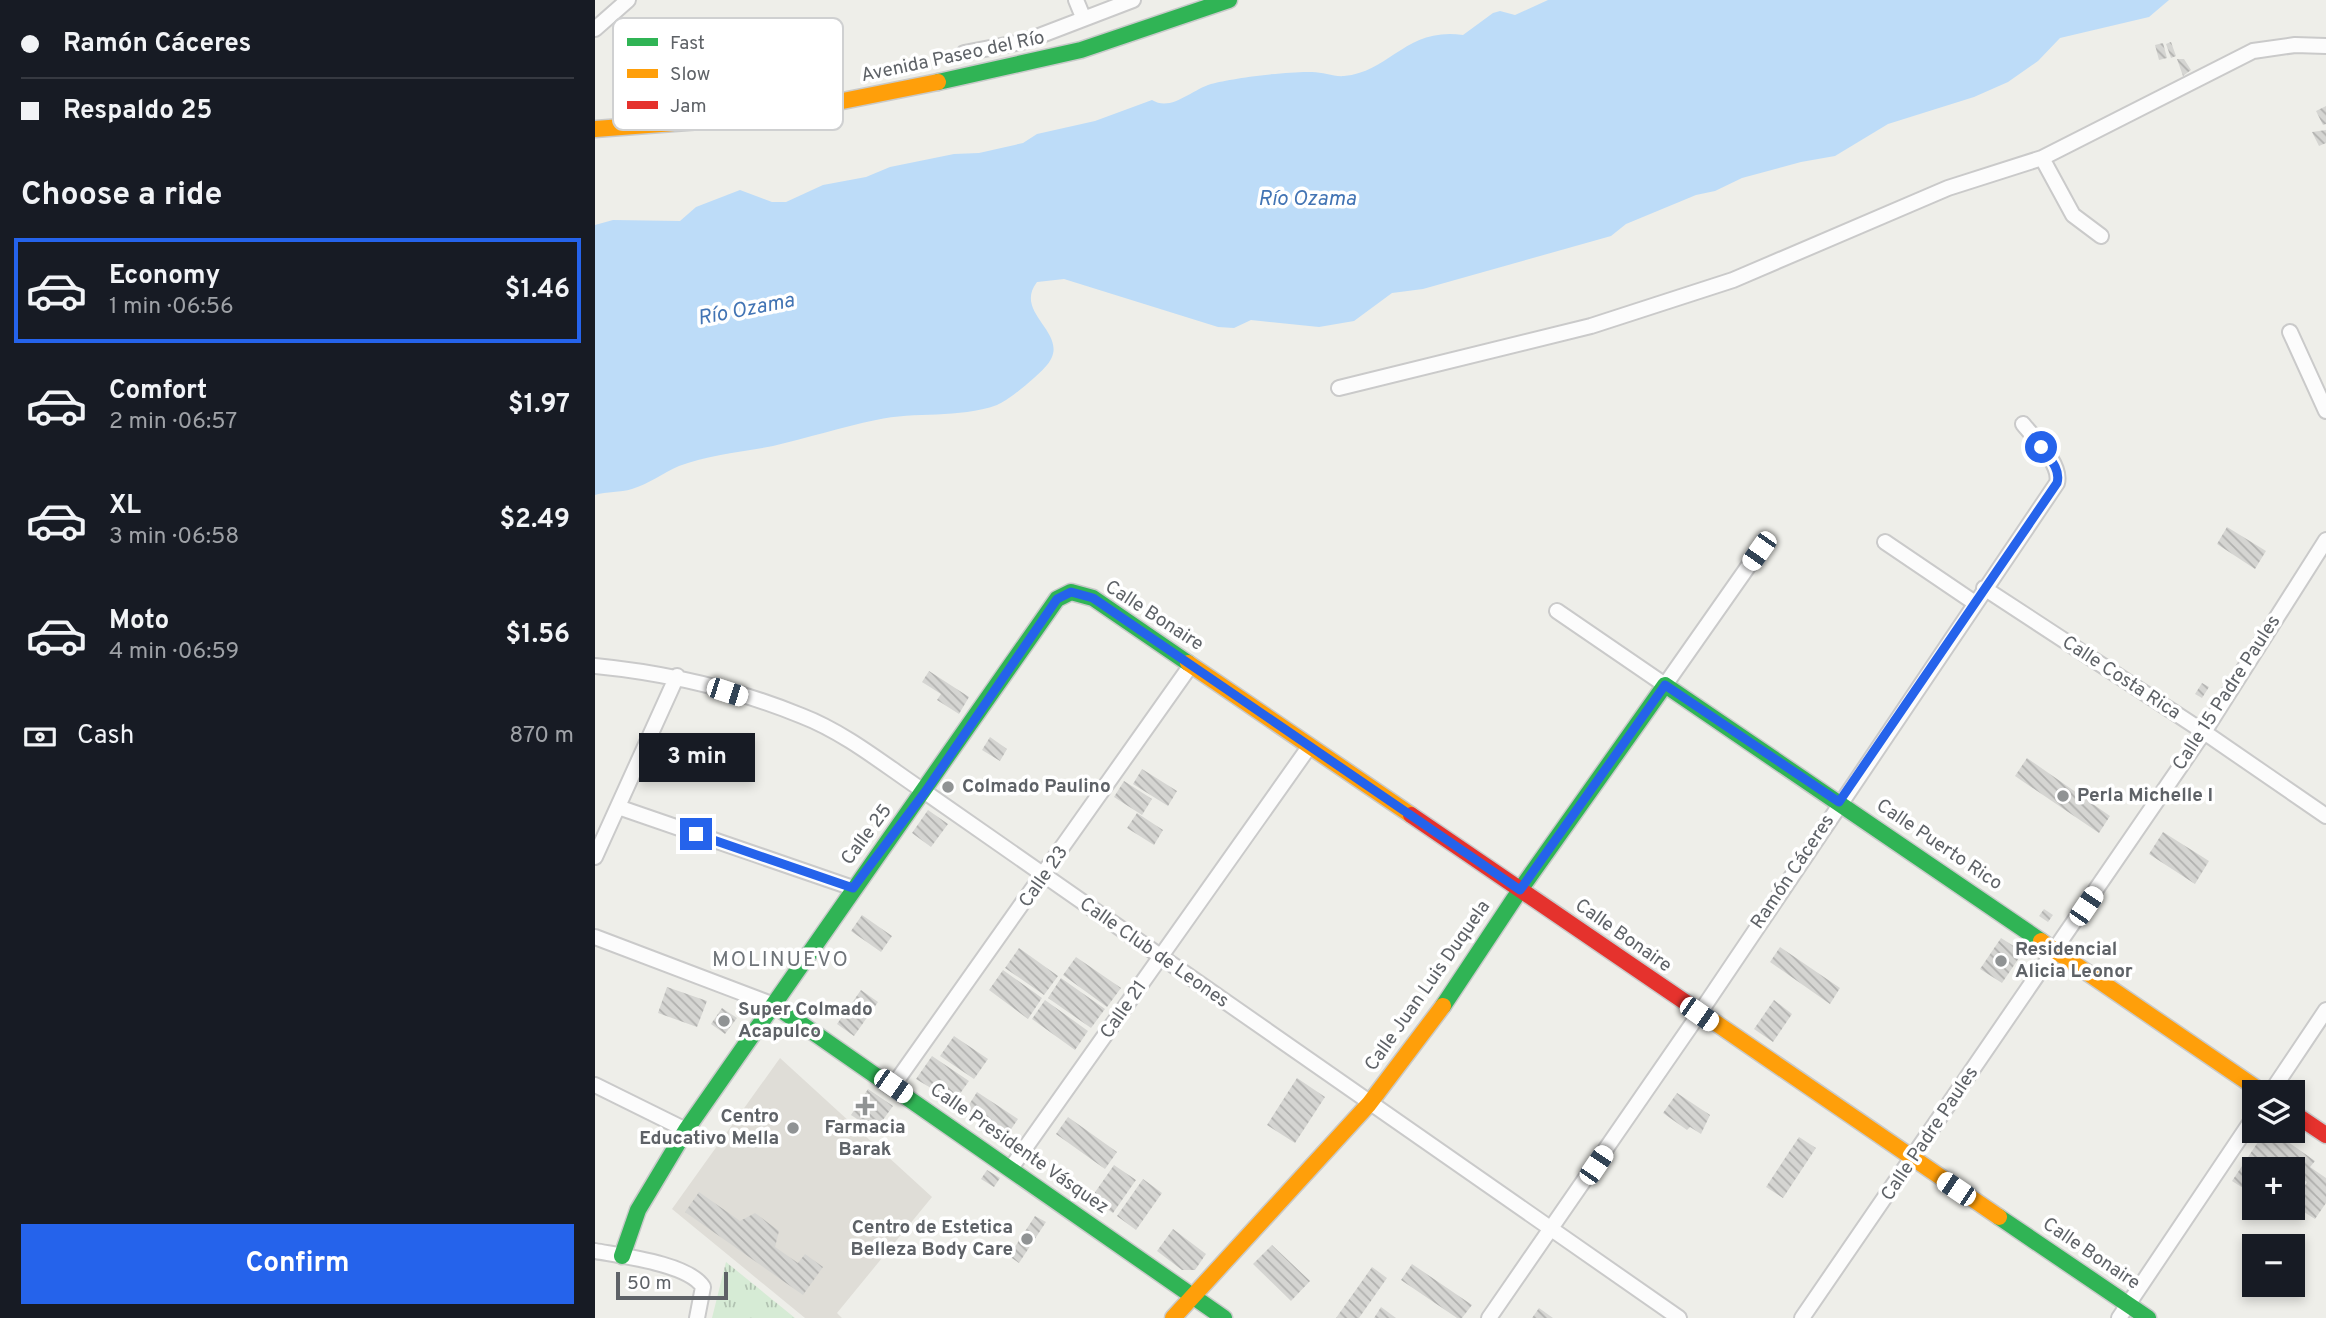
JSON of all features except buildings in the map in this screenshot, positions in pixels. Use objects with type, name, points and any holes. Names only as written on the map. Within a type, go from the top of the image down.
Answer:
[{"type":"street","points":[[595,29],[628,0]]},
{"type":"street","points":[[1076,0],[1083,17]]},
{"type":"street","points":[[964,54],[1026,41],[1133,0]]},
{"type":"street","name":"Avenida Paseo del Río","points":[[843,102],[1081,50],[1229,0]]},
{"type":"street","points":[[1339,388],[1591,326],[1733,280],[1948,188],[2042,158],[2253,51],[2295,45],[2326,46]]},
{"type":"street","name":"Avenida Paseo del Río","points":[[595,129],[613,128]]},
{"type":"street","points":[[2042,158],[2073,215],[2101,236]]},
{"type":"street","points":[[2290,332],[2326,411]]},
{"type":"street","name":"Ramón Cáceres","points":[[1489,1318],[1699,1014],[2059,477],[2055,466],[2023,424]]},
{"type":"street","name":"Calle 15 Padre Paules","points":[[2056,950],[2204,732],[2326,540]]},
{"type":"street","points":[[1885,542],[1975,603]]},
{"type":"street","name":"Calle Juan Luis Duquela","points":[[1173,1318],[1369,1104],[1437,1016],[1520,890],[1759,551]]},
{"type":"street","name":"Calle Costa Rica","points":[[1984,588],[2204,732],[2326,817]]},
{"type":"street","name":"Calle Bonaire","points":[[1071,592],[1093,598],[1913,1160],[2124,1311],[2148,1318]]},
{"type":"street","name":"Calle 25","points":[[622,1256],[638,1210],[685,1129],[853,888],[925,792],[1057,599],[1071,592]]},
{"type":"street","name":"Calle Puerto Rico","points":[[1556,611],[2245,1080]]},
{"type":"street","name":"Calle 23","points":[[893,1086],[1045,875],[1191,665]]},
{"type":"street","name":"Calle Club de Leones","points":[[595,666],[677,676],[803,716],[925,792],[1679,1318]]},
{"type":"street","points":[[595,857],[677,676]]},
{"type":"street","name":"Calle 21","points":[[1011,1168],[1309,747]]},
{"type":"street","points":[[618,807],[853,888]]},
{"type":"street","name":"Calle Presidente Vásquez","points":[[595,937],[774,1004],[1224,1318]]},
{"type":"street","name":"Calle Padre Paules","points":[[1802,1318],[2056,950]]},
{"type":"street","points":[[2279,1080],[2326,1010]]},
{"type":"street","points":[[595,1085],[685,1129]]},
{"type":"street","points":[[2305,1121],[2326,1135]]},
{"type":"street","points":[[2124,1311],[2242,1135]]},
{"type":"street","points":[[595,1251],[683,1270],[698,1278],[703,1287],[697,1318]]},
{"type":"shaded area","name":"Centro Educativo Mella","points":[[780,1058],[932,1197],[837,1313],[842,1318],[805,1318],[672,1209]]},
{"type":"green space","points":[[726,1262],[795,1318],[712,1318]]},
{"type":"water","name":"Río Ozama","points":[[1548,0],[2169,0],[2149,17],[2060,38],[2038,61],[2008,82],[1974,97],[1888,124],[1835,156],[1742,178],[1715,191],[1696,195],[1626,224],[1611,236],[1423,289],[1392,293],[1354,321],[1319,327],[1251,320],[1234,328],[1218,327],[1064,279],[1037,282],[1031,293],[1032,304],[1053,343],[1053,354],[1037,375],[1002,403],[967,412],[891,417],[773,446],[701,459],[679,466],[632,489],[595,495],[595,225],[613,220],[680,221],[696,207],[740,190],[772,202],[786,202],[823,185],[866,177],[890,167],[1023,143],[1037,134],[1095,121],[1152,100],[1159,103],[1174,102],[1220,82],[1290,73],[1316,72],[1340,76],[1360,73],[1427,37],[1443,34],[1463,35],[1493,13],[1500,11],[1515,15]]},
{"type":"traffic: fast","points":[[938,82],[1081,50],[1229,0]]},
{"type":"traffic: fast","points":[[622,1256],[638,1210],[686,1130],[1057,599],[1071,592],[1093,598],[1188,663]]},
{"type":"traffic: fast","points":[[1443,1006],[1520,890],[1665,685],[2041,941]]},
{"type":"traffic: fast","points":[[774,1005],[1224,1318]]},
{"type":"traffic: fast","points":[[1999,1217],[2148,1318]]},
{"type":"traffic: slow","points":[[843,101],[938,82]]},
{"type":"traffic: slow","points":[[595,129],[613,128]]},
{"type":"traffic: slow","points":[[1188,663],[1411,815]]},
{"type":"traffic: slow","points":[[2041,941],[2244,1080]]},
{"type":"traffic: slow","points":[[1173,1318],[1369,1104],[1443,1006]]},
{"type":"traffic: slow","points":[[1710,1019],[1999,1217]]},
{"type":"traffic: jam","points":[[1411,815],[1710,1019]]},
{"type":"traffic: jam","points":[[2305,1121],[2326,1135]]},
{"type":"place","name":"Colmado Paulino","points":[[948,787]]},
{"type":"place","name":"Perla Michelle I","points":[[2063,796]]},
{"type":"place","name":"Residencial Alicia Leonor","points":[[2001,961]]},
{"type":"place","name":"Super Colmado Acapulco","points":[[724,1021]]},
{"type":"place","name":"Farmacia Barak","points":[[865,1106]]},
{"type":"place","name":"Centro Educativo Mella","points":[[793,1128]]},
{"type":"place","name":"Centro de Estetica Belleza Body Care","points":[[1027,1239]]},
{"type":"district","name":"MOLINUEVO","points":[[781,960]]},
{"type":"route","points":[[696,834],[853,888],[925,792],[1057,599],[1071,592],[1093,598],[1520,890],[1665,685],[1839,802],[2057,483],[2059,477],[2055,466],[2041,447]]}]
